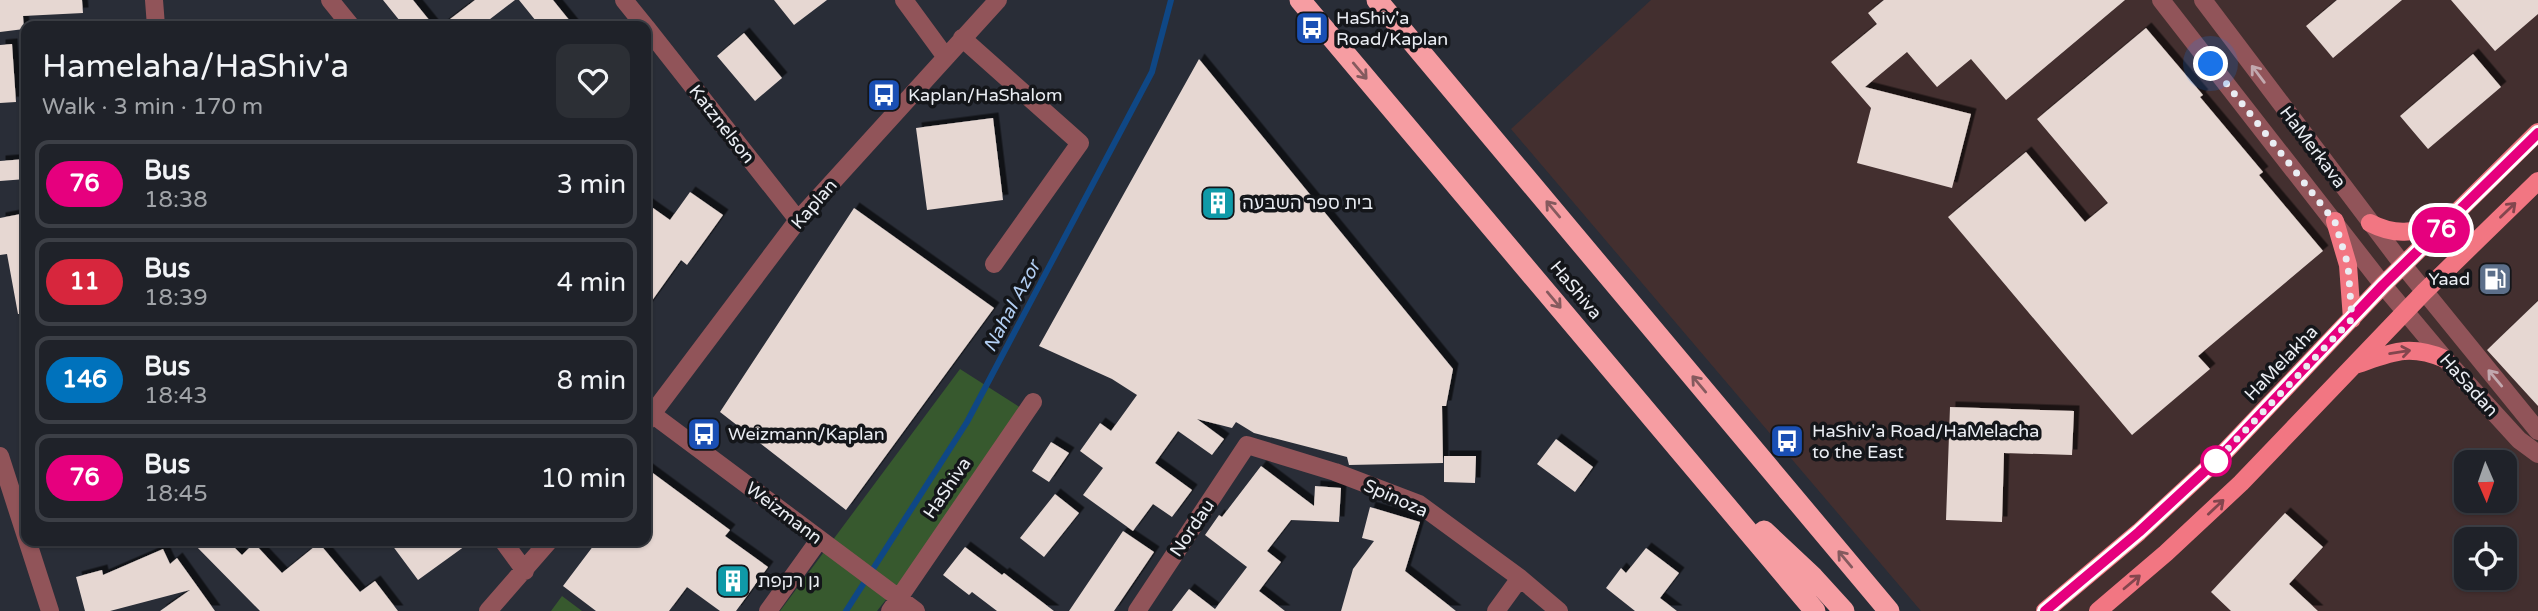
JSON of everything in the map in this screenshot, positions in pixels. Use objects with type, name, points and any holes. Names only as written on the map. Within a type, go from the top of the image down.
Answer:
[{"type":"highway","name":"HaShiva","points":[[1300,0],[1815,611]]},
{"type":"highway","name":"HaShiva","points":[[1382,3],[1889,611]]},
{"type":"highway","points":[[1703,475],[1813,577],[1844,611]]},
{"type":"main road","name":"HaMelakha","points":[[2045,611],[2139,532],[2220,457],[2383,285],[2538,132]]},
{"type":"main road","points":[[2098,611],[2166,553],[2241,483],[2405,311],[2538,180]]},
{"type":"main road","points":[[2335,222],[2348,265],[2352,319]]},
{"type":"main road","points":[[2370,223],[2395,233],[2449,222]]},
{"type":"main road","points":[[2354,366],[2410,350],[2425,351],[2445,359]]},
{"type":"street","points":[[154,0],[156,21]]},
{"type":"street","points":[[330,0],[347,21]]},
{"type":"street","name":"Katznelson","points":[[624,0],[640,21]]},
{"type":"street","points":[[904,0],[945,56]]},
{"type":"street","name":"Kaplan","points":[[651,415],[798,220],[998,0]]},
{"type":"street","name":"HaMerkava","points":[[2161,0],[2405,311]]},
{"type":"street","name":"HaMerkava","points":[[2203,0],[2424,292]]},
{"type":"street","name":"Katznelson","points":[[651,35],[798,220]]},
{"type":"street","points":[[962,38],[1080,143],[994,264]]},
{"type":"street","name":"HaSadan","points":[[2424,292],[2538,431]]},
{"type":"street","name":"HaSadan","points":[[2405,311],[2519,440],[2538,454]]},
{"type":"street","name":"HaShiva","points":[[892,600],[1033,402]]},
{"type":"street","name":"Weizmann","points":[[651,419],[819,540],[892,600],[916,611]]},
{"type":"street","name":"Spinoza","points":[[1247,445],[1335,472],[1419,504],[1520,578],[1559,611]]},
{"type":"street","name":"Nordau","points":[[1137,611],[1247,445]]},
{"type":"street","points":[[0,456],[21,521]]},
{"type":"street","points":[[768,611],[819,540]]},
{"type":"street","points":[[29,546],[50,611]]},
{"type":"street","points":[[507,546],[525,570]]},
{"type":"street","points":[[488,611],[545,546]]},
{"type":"street","points":[[1496,611],[1520,578]]},
{"type":"shaded area","points":[[1651,0],[2538,0],[2538,611],[1921,611],[1511,129]]},
{"type":"green space","points":[[960,369],[1032,415],[877,611],[780,611]]},
{"type":"green space","points":[[562,596],[582,611],[551,611]]},
{"type":"building","points":[[0,0],[82,0],[83,13],[23,16],[21,29],[0,32]]},
{"type":"building","points":[[383,0],[413,0],[430,21],[400,21]]},
{"type":"building","points":[[475,0],[515,0],[488,21],[448,21]]},
{"type":"building","points":[[519,0],[553,0],[570,21],[536,21]]},
{"type":"building","points":[[774,0],[827,0],[794,25]]},
{"type":"building","points":[[1884,0],[2125,0],[2006,100],[1971,59],[1937,87],[1907,52],[1865,87],[1971,114],[1952,188],[1857,163],[1871,108],[1831,62],[1877,24],[1868,13]]},
{"type":"building","points":[[2337,0],[2402,0],[2333,58],[2306,26]]},
{"type":"building","points":[[2451,0],[2538,0],[2538,14],[2495,51]]},
{"type":"building","points":[[2146,28],[2203,95],[2200,97],[2263,172],[2259,175],[2323,251],[2198,356],[2210,369],[2132,435],[1948,217],[2026,152],[2085,222],[2108,203],[2037,119]]},
{"type":"building","points":[[744,33],[782,78],[755,101],[717,56]]},
{"type":"building","points":[[12,44],[16,102],[0,103],[0,45]]},
{"type":"building","points":[[2473,54],[2501,87],[2428,149],[2400,116]]},
{"type":"building","name":"בית ספר השבעה","points":[[1199,59],[1453,369],[1446,406],[1442,406],[1443,463],[1349,465],[1347,457],[1254,433],[1236,422],[1232,428],[1197,419],[1224,439],[1212,455],[1178,431],[1155,463],[1192,490],[1172,517],[1153,504],[1133,531],[1083,495],[1103,468],[1080,451],[1100,423],[1111,431],[1137,395],[1112,379],[1039,346]]},
{"type":"building","points":[[993,118],[1003,200],[927,210],[916,128]]},
{"type":"building","points":[[21,159],[21,179],[0,181],[0,161]]},
{"type":"building","points":[[690,192],[723,215],[687,265],[681,260],[651,302],[651,207],[670,220]]},
{"type":"building","points":[[854,208],[994,308],[846,510],[720,412]]},
{"type":"building","points":[[21,214],[21,314],[18,314],[7,254],[0,255],[0,218]]},
{"type":"building","points":[[2538,301],[2538,406],[2487,350]]},
{"type":"building","points":[[1950,407],[2074,411],[2072,455],[2004,453],[2002,522],[1946,520]]},
{"type":"building","points":[[1556,439],[1593,467],[1575,492],[1537,464]]},
{"type":"building","points":[[1051,442],[1069,453],[1049,482],[1032,471]]},
{"type":"building","points":[[1444,456],[1476,456],[1475,483],[1444,482]]},
{"type":"building","points":[[1261,466],[1314,506],[1315,486],[1341,488],[1339,522],[1291,520],[1267,551],[1281,562],[1259,591],[1285,611],[1172,611],[1189,589],[1215,609],[1247,567],[1205,535]]},
{"type":"building","points":[[651,472],[730,530],[725,536],[768,567],[736,611],[720,611],[687,587],[669,611],[596,611],[563,586],[593,546],[651,546]]},
{"type":"building","points":[[1055,494],[1079,513],[1044,557],[1020,538]]},
{"type":"building","points":[[1370,507],[1420,522],[1405,571],[1456,611],[1341,611],[1353,569],[1374,541],[1362,538]]},
{"type":"building","points":[[2285,513],[2323,547],[2289,584],[2318,611],[2231,611],[2211,592]]},
{"type":"building","points":[[1123,531],[1154,552],[1114,611],[1069,611]]},
{"type":"building","points":[[196,546],[233,546],[242,555],[251,546],[257,546],[282,573],[315,546],[322,546],[360,592],[375,581],[398,611],[260,611]]},
{"type":"building","points":[[393,546],[465,546],[418,580]]},
{"type":"building","points":[[965,547],[1054,611],[997,611],[972,592],[969,595],[943,575]]},
{"type":"building","points":[[1646,548],[1679,573],[1660,598],[1677,611],[1635,611],[1606,588],[1621,568],[1626,573]]},
{"type":"building","points":[[163,549],[170,564],[177,558],[215,611],[160,611],[190,590],[110,611],[85,611],[76,577],[102,570],[103,575]]},
{"type":"waterway","name":"Nahal Azor","points":[[846,611],[967,422],[1152,72],[1171,0]]},
{"type":"bus line","name":"76","points":[[2045,611],[2139,532],[2220,457],[2383,285],[2538,133]]},
{"type":"place","name":"HaShiv'a Road/Kaplan","points":[[1312,28]]},
{"type":"place","name":"Kaplan/HaShalom","points":[[884,95]]},
{"type":"place","name":"בית ספר השבעה","points":[[1218,203]]},
{"type":"place","name":"Yaad","points":[[2495,279]]},
{"type":"place","name":"Weizmann/Kaplan","points":[[704,434]]},
{"type":"place","name":"HaShiv'a Road/HaMelacha to the East","points":[[1787,441]]},
{"type":"place","name":"גן רקפת","points":[[733,581]]},
{"type":"route","points":[[2211,64],[2335,222],[2348,265],[2352,319],[2216,461]]}]
